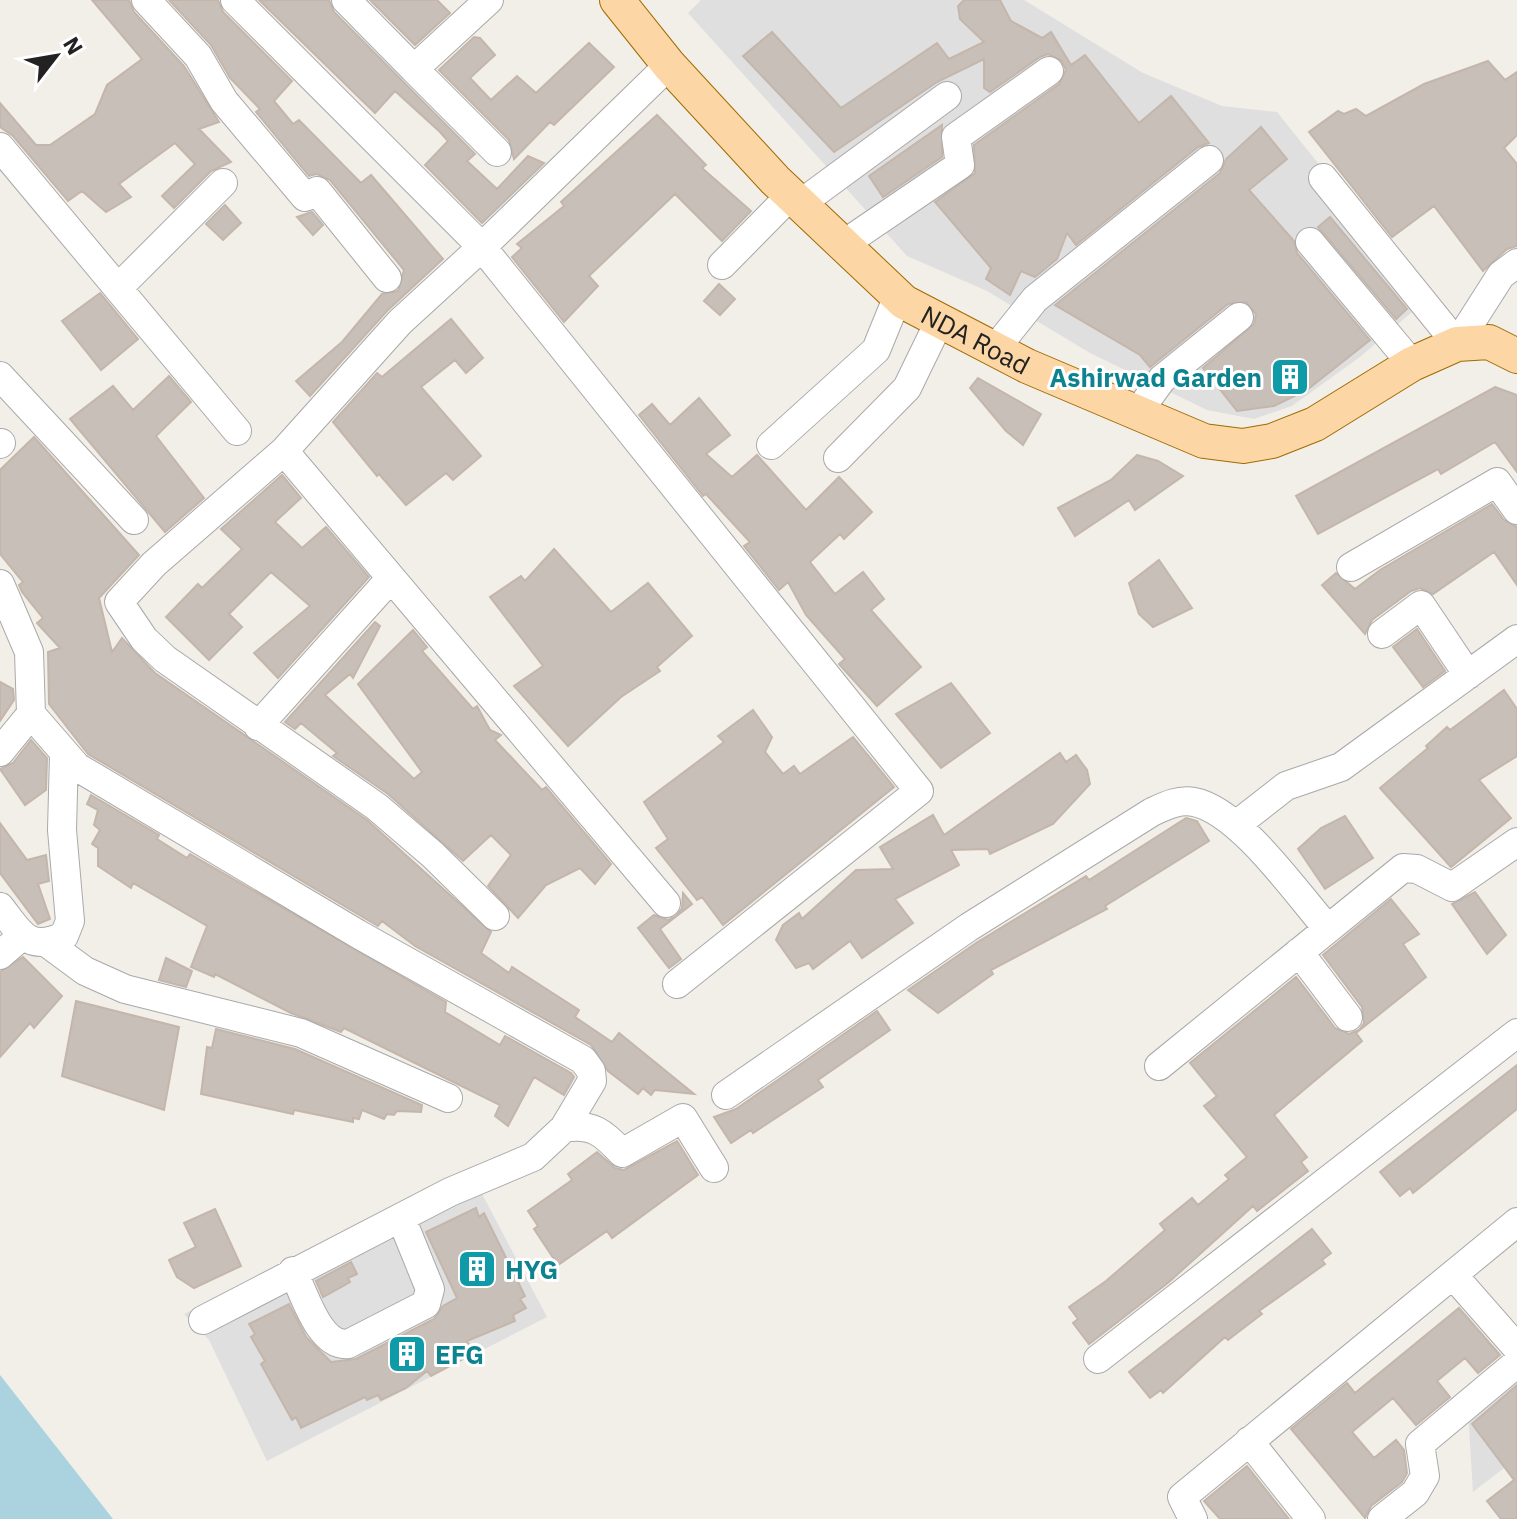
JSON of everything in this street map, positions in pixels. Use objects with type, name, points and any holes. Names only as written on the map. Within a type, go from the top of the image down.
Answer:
[{"type":"main road","name":"NDA Road","points":[[617,0],[669,65],[795,200],[898,296],[995,349],[1204,441],[1243,446],[1272,441],[1315,424],[1412,364],[1495,343]]},
{"type":"street","points":[[146,0],[198,56],[224,101],[305,197],[317,191],[387,278]]},
{"type":"street","points":[[235,0],[482,247],[919,791],[677,984]]},
{"type":"street","points":[[346,0],[497,152]]},
{"type":"street","points":[[414,69],[476,4]]},
{"type":"street","points":[[495,916],[433,855],[377,807],[165,659],[144,639],[119,602],[154,564],[284,451],[400,322],[482,247],[669,65]]},
{"type":"street","points":[[841,246],[960,165],[956,137],[1049,71]]},
{"type":"street","points":[[722,265],[795,200],[947,96]]},
{"type":"street","points":[[0,147],[237,431]]},
{"type":"street","points":[[995,349],[1035,299],[1209,160]]},
{"type":"street","points":[[1323,178],[1495,343]]},
{"type":"street","points":[[118,288],[223,183]]},
{"type":"street","points":[[1310,242],[1412,364]]},
{"type":"street","points":[[1495,343],[1501,275],[1517,263]]},
{"type":"street","points":[[771,445],[876,350],[898,296]]},
{"type":"street","points":[[1137,413],[1162,379],[1239,317]]},
{"type":"street","points":[[838,458],[907,388],[940,320]]},
{"type":"street","points":[[0,376],[134,520]]},
{"type":"street","points":[[284,451],[666,903]]},
{"type":"street","points":[[1351,567],[1497,482],[1517,510]]},
{"type":"street","points":[[258,726],[391,578]]},
{"type":"street","points":[[3,595],[29,652],[31,714],[77,767],[358,934],[583,1060],[591,1071],[592,1081],[564,1128],[533,1157],[450,1192],[402,1220],[293,1271],[203,1320]]},
{"type":"street","points":[[1382,634],[1421,605],[1468,675]]},
{"type":"street","points":[[1236,825],[1286,786],[1341,767],[1517,639]]},
{"type":"street","points":[[0,752],[31,714]]},
{"type":"street","points":[[0,955],[34,940],[64,936],[70,921],[62,830],[64,755]]},
{"type":"street","points":[[726,1095],[969,927],[1152,812],[1173,803],[1196,802],[1236,825],[1328,929]]},
{"type":"street","points":[[1159,1066],[1403,868],[1417,869],[1452,887],[1517,842]]},
{"type":"street","points":[[0,907],[34,940],[85,971],[125,989],[301,1033],[448,1098]]},
{"type":"street","points":[[1299,952],[1348,1017]]},
{"type":"street","points":[[1098,1359],[1517,1033]]},
{"type":"street","points":[[564,1128],[588,1127],[605,1133],[622,1153],[683,1118],[714,1168]]},
{"type":"street","points":[[293,1271],[327,1338],[339,1345],[348,1344],[426,1304],[430,1289],[402,1220]]},
{"type":"street","points":[[1193,1519],[1182,1497],[1517,1222]]},
{"type":"street","points":[[1453,1275],[1517,1348]]},
{"type":"street","points":[[1382,1519],[1415,1493],[1425,1476],[1420,1444],[1517,1363]]},
{"type":"street","points":[[1249,1441],[1311,1519]]},
{"type":"shaded area","points":[[701,0],[1024,0],[1143,73],[1222,106],[1277,112],[1427,299],[1360,357],[1292,406],[1254,419],[1207,410],[1090,353],[987,291],[907,256],[688,13]]},
{"type":"shaded area","points":[[471,1173],[547,1317],[267,1461],[209,1340],[184,1314]]},
{"type":"shaded area","points":[[1517,1373],[1517,1458],[1473,1492],[1468,1412]]},
{"type":"water","points":[[0,1375],[113,1519],[0,1519]]},
{"type":"building","points":[[92,0],[129,0],[134,12],[184,66],[219,122],[199,129],[231,162],[211,171],[174,208],[162,196],[195,164],[175,143],[119,184],[131,197],[106,212],[82,191],[68,201],[13,136],[0,127],[0,103],[36,145],[50,145],[95,114],[107,85],[142,59]]},
{"type":"building","points":[[169,0],[218,0],[223,12],[292,81],[274,101],[293,124],[299,120],[361,183],[371,175],[443,259],[387,311],[310,396],[296,381],[342,342],[382,294],[398,291],[404,270],[330,180],[317,174],[309,176],[256,112],[260,109],[230,78],[211,45]]},
{"type":"building","points":[[259,0],[329,0],[334,12],[475,154],[467,161],[497,189],[528,156],[544,163],[482,223],[425,165],[448,141],[440,132],[395,91],[375,113]]},
{"type":"building","points":[[370,0],[437,0],[450,13],[415,45]]},
{"type":"building","points":[[964,0],[1000,0],[1011,21],[1042,38],[1051,32],[1071,65],[1085,55],[1139,123],[1171,96],[1209,143],[1198,147],[1076,245],[1067,233],[1057,259],[1035,277],[1021,271],[1010,295],[986,279],[991,268],[935,202],[975,173],[974,145],[1059,84],[1066,70],[1062,61],[1048,54],[1040,57],[990,92],[984,88],[984,59],[937,82],[834,152],[743,56],[772,32],[841,108],[937,43],[949,59],[984,42],[960,19],[958,6]]},
{"type":"building","points":[[474,37],[480,38],[495,55],[470,78],[491,100],[517,76],[536,93],[589,43],[614,67],[554,125],[550,122],[514,159],[509,140],[439,70]]},
{"type":"building","points":[[1488,61],[1505,80],[1517,72],[1517,135],[1504,148],[1517,164],[1517,246],[1507,249],[1483,271],[1434,206],[1392,237],[1309,132],[1338,111],[1344,114],[1356,109],[1366,116],[1424,84]]},
{"type":"building","points":[[657,115],[706,165],[702,168],[751,211],[722,241],[675,194],[589,276],[598,286],[564,322],[512,257],[522,248],[517,244],[564,206],[561,202]]},
{"type":"building","points":[[942,125],[942,157],[883,197],[869,176]]},
{"type":"building","points":[[1261,127],[1287,159],[1249,190],[1294,241],[1297,253],[1370,340],[1307,390],[1274,406],[1237,411],[1203,368],[1254,324],[1256,314],[1246,302],[1228,304],[1150,367],[1140,355],[1055,305],[1220,173],[1226,159]]},
{"type":"building","points":[[225,205],[241,223],[223,240],[206,224]]},
{"type":"building","points":[[312,212],[323,225],[313,235],[297,217]]},
{"type":"building","points":[[1330,217],[1407,309],[1396,319],[1318,227]]},
{"type":"building","points":[[719,284],[735,299],[720,315],[704,301]]},
{"type":"building","points":[[100,293],[138,339],[101,370],[62,321]]},
{"type":"building","points":[[451,319],[483,358],[466,373],[455,360],[421,387],[481,456],[453,480],[446,473],[406,505],[379,474],[377,476],[333,422],[377,373],[382,377]]},
{"type":"building","points":[[169,376],[191,402],[156,436],[204,498],[165,532],[70,419],[113,386],[133,410]]},
{"type":"building","points":[[978,378],[1041,414],[1023,445],[1006,431],[970,388]]},
{"type":"building","points":[[1495,387],[1517,395],[1517,472],[1495,442],[1441,474],[1438,469],[1318,534],[1296,496]]},
{"type":"building","points":[[699,398],[730,435],[706,454],[732,477],[757,455],[806,510],[839,477],[872,512],[844,539],[840,534],[810,562],[835,594],[863,572],[884,599],[871,610],[921,667],[877,706],[839,664],[845,659],[806,615],[788,582],[779,590],[744,546],[750,542],[706,494],[703,496],[639,415],[652,404],[670,425]]},
{"type":"building","points":[[34,437],[139,555],[99,598],[112,652],[122,638],[155,673],[367,820],[491,932],[481,953],[509,973],[512,967],[579,1010],[575,1017],[612,1042],[619,1033],[694,1094],[655,1090],[651,1095],[643,1088],[638,1094],[608,1071],[591,1045],[415,946],[382,921],[378,926],[88,754],[49,704],[48,652],[60,648],[37,623],[43,618],[22,592],[19,585],[23,582],[0,554],[0,470]]},
{"type":"building","points":[[1137,455],[1158,461],[1183,476],[1135,510],[1129,500],[1075,536],[1058,508],[1111,480]]},
{"type":"building","points":[[282,475],[301,498],[275,522],[302,548],[326,527],[369,577],[278,678],[254,653],[310,606],[271,572],[229,614],[242,627],[209,660],[166,617],[198,584],[202,588],[242,549],[221,529]]},
{"type":"building","points":[[1492,504],[1504,520],[1517,527],[1517,585],[1494,552],[1433,594],[1420,588],[1411,591],[1372,620],[1365,634],[1322,585],[1336,573],[1355,589],[1380,570]]},
{"type":"building","points":[[554,549],[611,612],[648,583],[692,636],[657,667],[660,671],[621,697],[568,746],[514,686],[543,666],[490,597],[521,576],[525,581]]},
{"type":"building","points":[[1159,560],[1192,608],[1153,627],[1139,614],[1129,583]]},
{"type":"building","points":[[375,622],[380,626],[353,678],[350,674],[325,695],[414,779],[422,772],[358,684],[413,630],[427,647],[422,651],[473,709],[477,706],[490,730],[501,735],[495,740],[542,790],[546,787],[611,864],[595,884],[580,868],[546,885],[518,918],[488,886],[511,855],[491,835],[463,861],[388,794],[333,756],[337,753],[301,723],[295,729],[285,722]]},
{"type":"building","points":[[1417,629],[1445,671],[1423,687],[1393,647]]},
{"type":"building","points":[[0,682],[13,689],[14,700],[0,721]]},
{"type":"building","points":[[951,683],[990,733],[941,768],[896,714]]},
{"type":"building","points":[[1504,690],[1517,709],[1517,756],[1479,780],[1511,818],[1451,867],[1380,788],[1428,748],[1426,746],[1447,727],[1450,730]]},
{"type":"building","points":[[753,710],[772,737],[765,752],[783,774],[794,766],[800,774],[853,737],[894,787],[723,925],[702,897],[697,900],[656,848],[668,839],[644,802],[724,742],[718,736]]},
{"type":"building","points":[[31,740],[47,758],[46,790],[25,805],[0,769],[13,763]]},
{"type":"building","points":[[1060,753],[1066,762],[1076,755],[1087,770],[1090,784],[1053,824],[990,854],[988,849],[951,850],[959,865],[895,899],[913,923],[862,958],[850,941],[813,969],[809,963],[796,968],[776,940],[783,925],[799,913],[802,919],[856,870],[893,869],[880,847],[933,815],[944,835]]},
{"type":"building","points":[[91,795],[159,835],[157,839],[187,858],[190,854],[446,1002],[445,1012],[500,1045],[505,1036],[571,1073],[574,1077],[564,1095],[534,1077],[508,1126],[495,1116],[500,1105],[344,1028],[341,1032],[291,1013],[215,974],[214,977],[191,967],[207,926],[133,883],[131,888],[98,866],[98,848],[92,844],[100,830],[94,825],[98,810],[87,804]]},
{"type":"building","points":[[1345,816],[1373,858],[1325,889],[1298,849],[1321,828]]},
{"type":"building","points":[[1186,818],[1197,821],[1209,841],[1105,906],[1107,909],[991,970],[993,974],[938,1013],[908,990],[976,943],[1086,876],[1089,880]]},
{"type":"building","points":[[0,823],[27,860],[46,855],[49,881],[38,884],[50,919],[38,924],[0,873]]},
{"type":"building","points":[[1475,892],[1506,935],[1487,954],[1452,904]]},
{"type":"building","points":[[683,893],[692,904],[660,929],[681,959],[669,968],[638,928],[654,915],[668,920],[676,916],[682,908]]},
{"type":"building","points":[[1391,899],[1419,934],[1403,944],[1426,977],[1356,1033],[1362,1041],[1274,1115],[1307,1157],[1301,1162],[1308,1171],[1257,1211],[1253,1206],[1169,1282],[1089,1344],[1073,1323],[1078,1319],[1069,1307],[1106,1281],[1165,1230],[1160,1224],[1192,1198],[1198,1205],[1229,1179],[1225,1175],[1247,1157],[1204,1106],[1217,1096],[1190,1063],[1296,977],[1335,1028],[1349,1034],[1359,1030],[1364,1023],[1362,1007],[1323,955]]},
{"type":"building","points":[[23,957],[62,996],[34,1028],[30,1023],[0,1057],[0,972]]},
{"type":"building","points":[[166,958],[192,971],[186,987],[159,980]]},
{"type":"building","points":[[76,1001],[179,1027],[164,1110],[62,1076]]},
{"type":"building","points":[[877,1011],[890,1030],[818,1080],[823,1087],[753,1133],[751,1130],[731,1143],[714,1117],[736,1109]]},
{"type":"building","points":[[216,1029],[295,1049],[422,1105],[421,1112],[397,1111],[394,1115],[387,1114],[384,1119],[362,1110],[359,1119],[353,1118],[353,1122],[294,1110],[293,1114],[201,1094],[207,1047],[212,1048]]},
{"type":"building","points":[[1517,1065],[1517,1109],[1413,1193],[1410,1188],[1400,1196],[1380,1172]]},
{"type":"building","points":[[677,1141],[698,1175],[612,1238],[607,1231],[558,1265],[534,1229],[538,1226],[528,1211],[572,1180],[568,1174],[597,1152],[615,1168],[624,1170]]},
{"type":"building","points":[[476,1208],[479,1217],[484,1213],[525,1296],[520,1299],[526,1308],[513,1315],[515,1321],[467,1341],[474,1353],[431,1376],[427,1371],[406,1388],[381,1400],[378,1395],[367,1400],[365,1397],[301,1428],[296,1417],[292,1420],[261,1364],[265,1361],[251,1337],[255,1334],[249,1324],[289,1304],[306,1337],[331,1362],[356,1359],[434,1319],[443,1306],[457,1298],[426,1232]]},
{"type":"building","points":[[215,1209],[241,1266],[194,1288],[177,1277],[169,1260],[196,1247],[184,1223]]},
{"type":"building","points":[[1312,1229],[1331,1253],[1322,1260],[1325,1264],[1259,1311],[1262,1314],[1228,1340],[1225,1337],[1163,1393],[1161,1390],[1150,1398],[1129,1372]]},
{"type":"building","points":[[351,1262],[357,1274],[348,1278],[350,1282],[323,1297],[316,1281]]},
{"type":"building","points":[[1459,1308],[1500,1355],[1478,1373],[1465,1358],[1437,1381],[1450,1397],[1416,1425],[1393,1398],[1352,1432],[1374,1458],[1396,1440],[1404,1450],[1407,1473],[1402,1482],[1371,1506],[1365,1518],[1291,1429],[1347,1383],[1355,1393]]},
{"type":"building","points":[[1517,1385],[1517,1519],[1501,1519],[1487,1501],[1514,1480],[1472,1424]]},
{"type":"building","points":[[1247,1466],[1289,1519],[1220,1519],[1204,1501]]},
{"type":"place","name":"Ashirwad Garden","points":[[1290,377]]},
{"type":"place","name":"HYG","points":[[477,1269]]},
{"type":"place","name":"EFG","points":[[407,1354]]}]
